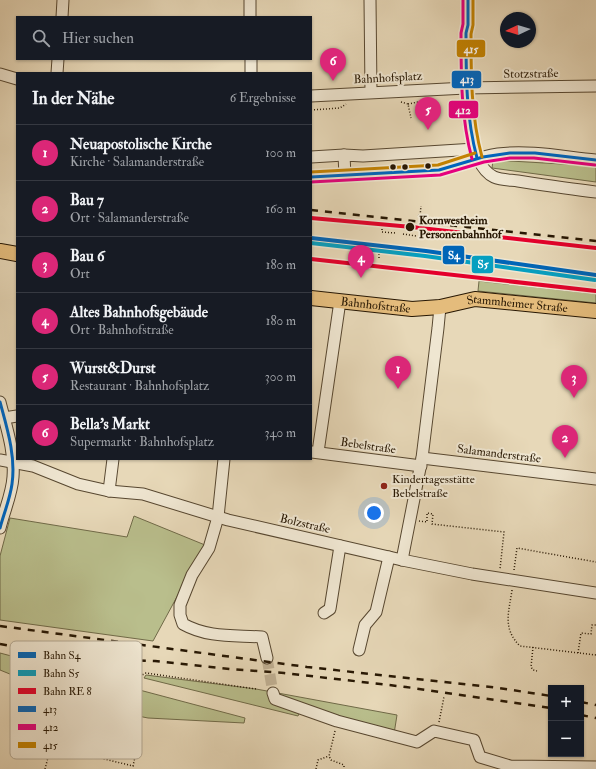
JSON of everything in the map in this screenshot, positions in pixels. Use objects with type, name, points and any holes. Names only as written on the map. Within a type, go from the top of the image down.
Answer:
[{"type":"main road","points":[[0,251],[16,254]]},
{"type":"main road","points":[[0,260],[16,262]]},
{"type":"main road","name":"Bahnhofstraße","points":[[312,298],[412,309],[440,307]]},
{"type":"main road","name":"Stammheimer Straße","points":[[440,307],[475,299],[596,312]]},
{"type":"street","points":[[62,16],[63,0]]},
{"type":"street","points":[[250,0],[250,16]]},
{"type":"street","points":[[370,0],[371,92]]},
{"type":"street","points":[[468,0],[468,25],[466,33],[466,88],[469,124],[476,153],[482,168],[494,177],[564,189],[596,192]]},
{"type":"street","points":[[57,72],[58,60]]},
{"type":"street","points":[[251,60],[251,72]]},
{"type":"street","points":[[0,74],[16,79]]},
{"type":"street","name":"Stotzstraße","points":[[466,88],[596,86]]},
{"type":"street","name":"Bahnhofsplatz","points":[[312,96],[466,88]]},
{"type":"street","points":[[312,157],[517,152],[596,160]]},
{"type":"street","points":[[312,177],[439,170],[454,166],[476,153]]},
{"type":"street","points":[[344,155],[345,176]]},
{"type":"street","points":[[315,452],[340,301]]},
{"type":"street","points":[[402,560],[421,462],[440,307]]},
{"type":"street","points":[[0,402],[14,462],[13,478],[4,496],[0,528]]},
{"type":"street","points":[[4,418],[16,416]]},
{"type":"street","name":"Bebelstraße","points":[[315,452],[421,462]]},
{"type":"street","name":"Bolzstraße","points":[[0,460],[33,466],[78,484],[109,491],[143,494],[218,517],[402,560],[499,578],[596,593]]},
{"type":"street","points":[[109,491],[112,460]]},
{"type":"street","points":[[224,460],[218,517],[209,548],[192,575],[180,605],[180,615],[183,624],[210,635],[262,637],[267,658]]},
{"type":"street","name":"Salamanderstraße","points":[[421,462],[596,479]]},
{"type":"street","points":[[324,613],[330,609],[340,546]]},
{"type":"street","points":[[359,650],[365,625],[376,612],[389,557]]},
{"type":"street","points":[[273,693],[274,699],[337,722],[417,742],[434,731],[474,740],[480,757],[510,766],[596,767]]},
{"type":"path","points":[[408,104],[426,101]]},
{"type":"path","points":[[419,219],[421,206]]},
{"type":"path","points":[[381,236],[382,226]]},
{"type":"path","points":[[382,232],[396,233]]},
{"type":"path","points":[[403,234],[416,236]]},
{"type":"path","points":[[379,258],[380,247]]},
{"type":"path","points":[[379,253],[394,254]]},
{"type":"path","points":[[427,522],[427,513],[433,514],[432,524],[504,532],[499,578]]},
{"type":"path","points":[[596,562],[517,548],[508,626],[510,633],[520,646],[596,655]]},
{"type":"path","points":[[578,653],[581,633],[591,634],[592,625],[596,625]]},
{"type":"path","points":[[533,647],[531,667],[533,670],[537,671]]},
{"type":"path","points":[[142,675],[146,673],[256,688]]},
{"type":"path","points":[[436,731],[444,697]]},
{"type":"path","points":[[337,722],[329,756],[331,760],[344,766],[344,769]]},
{"type":"path","points":[[316,769],[318,760],[329,756]]},
{"type":"path","points":[[45,769],[48,759]]},
{"type":"path","points":[[104,759],[133,766],[135,759]]},
{"type":"green space","points":[[493,160],[596,166],[596,182],[492,168]]},
{"type":"green space","points":[[479,281],[596,294],[596,303],[478,291]]},
{"type":"green space","points":[[134,516],[205,545],[153,641],[0,620],[0,556],[10,518],[127,537]]},
{"type":"green space","points":[[0,653],[10,656],[10,674],[0,670]]},
{"type":"green space","points":[[146,675],[256,689],[397,715],[394,734],[302,707],[298,716],[144,678]]},
{"type":"green space","points":[[142,691],[245,718],[244,723],[142,717]]},
{"type":"tunnel","points":[[267,658],[273,693]]},
{"type":"railway","points":[[312,210],[596,241]]},
{"type":"railway","points":[[0,626],[112,641]]},
{"type":"railway","points":[[0,644],[10,646]]},
{"type":"railway","points":[[142,645],[307,667],[499,688],[548,696]]},
{"type":"railway","points":[[142,661],[284,673],[406,687],[548,708]]},
{"type":"railway","points":[[584,703],[596,705]]},
{"type":"railway","points":[[584,716],[596,718]]},
{"type":"rail line","name":"S4","points":[[312,238],[426,251],[596,275]]},
{"type":"rail line","name":"S5","points":[[312,243],[425,256],[595,280]]},
{"type":"transit line","name":"412","points":[[463,0],[463,24],[461,33],[462,97],[468,144],[472,159]]},
{"type":"transit line","name":"413","points":[[468,0],[468,25],[466,33],[467,96],[473,143],[477,158]]},
{"type":"transit line","name":"415","points":[[473,0],[473,25],[471,34],[472,96],[478,142],[482,157]]},
{"type":"transit line","name":"415","points":[[312,172],[438,165],[475,153]]},
{"type":"transit line","name":"413","points":[[312,177],[439,170],[483,157],[510,153],[535,153],[596,160]]},
{"type":"transit line","name":"412","points":[[312,182],[440,175],[484,162],[510,158],[534,158],[595,165]]},
{"type":"transit line","points":[[312,218],[412,227],[596,248]]},
{"type":"transit line","points":[[312,259],[596,291]]},
{"type":"transit line","name":"413","points":[[0,402],[10,442],[13,463],[10,495],[0,528]]},
{"type":"place","name":"Bella's Markt","points":[[333,81]]},
{"type":"place","name":"Wurst&Durst","points":[[428,130]]},
{"type":"place","name":"Kornwestheim Personenbahnhof","points":[[410,227]]},
{"type":"place","name":"Altes Bahnhofsgebäude","points":[[361,278]]},
{"type":"place","name":"Neuapostolische Kirche","points":[[398,389]]},
{"type":"place","name":"Bau 6","points":[[574,398]]},
{"type":"place","name":"Bau 7","points":[[565,458]]},
{"type":"place","name":"Kindertagesstätte Bebelstraße","points":[[384,486]]}]
